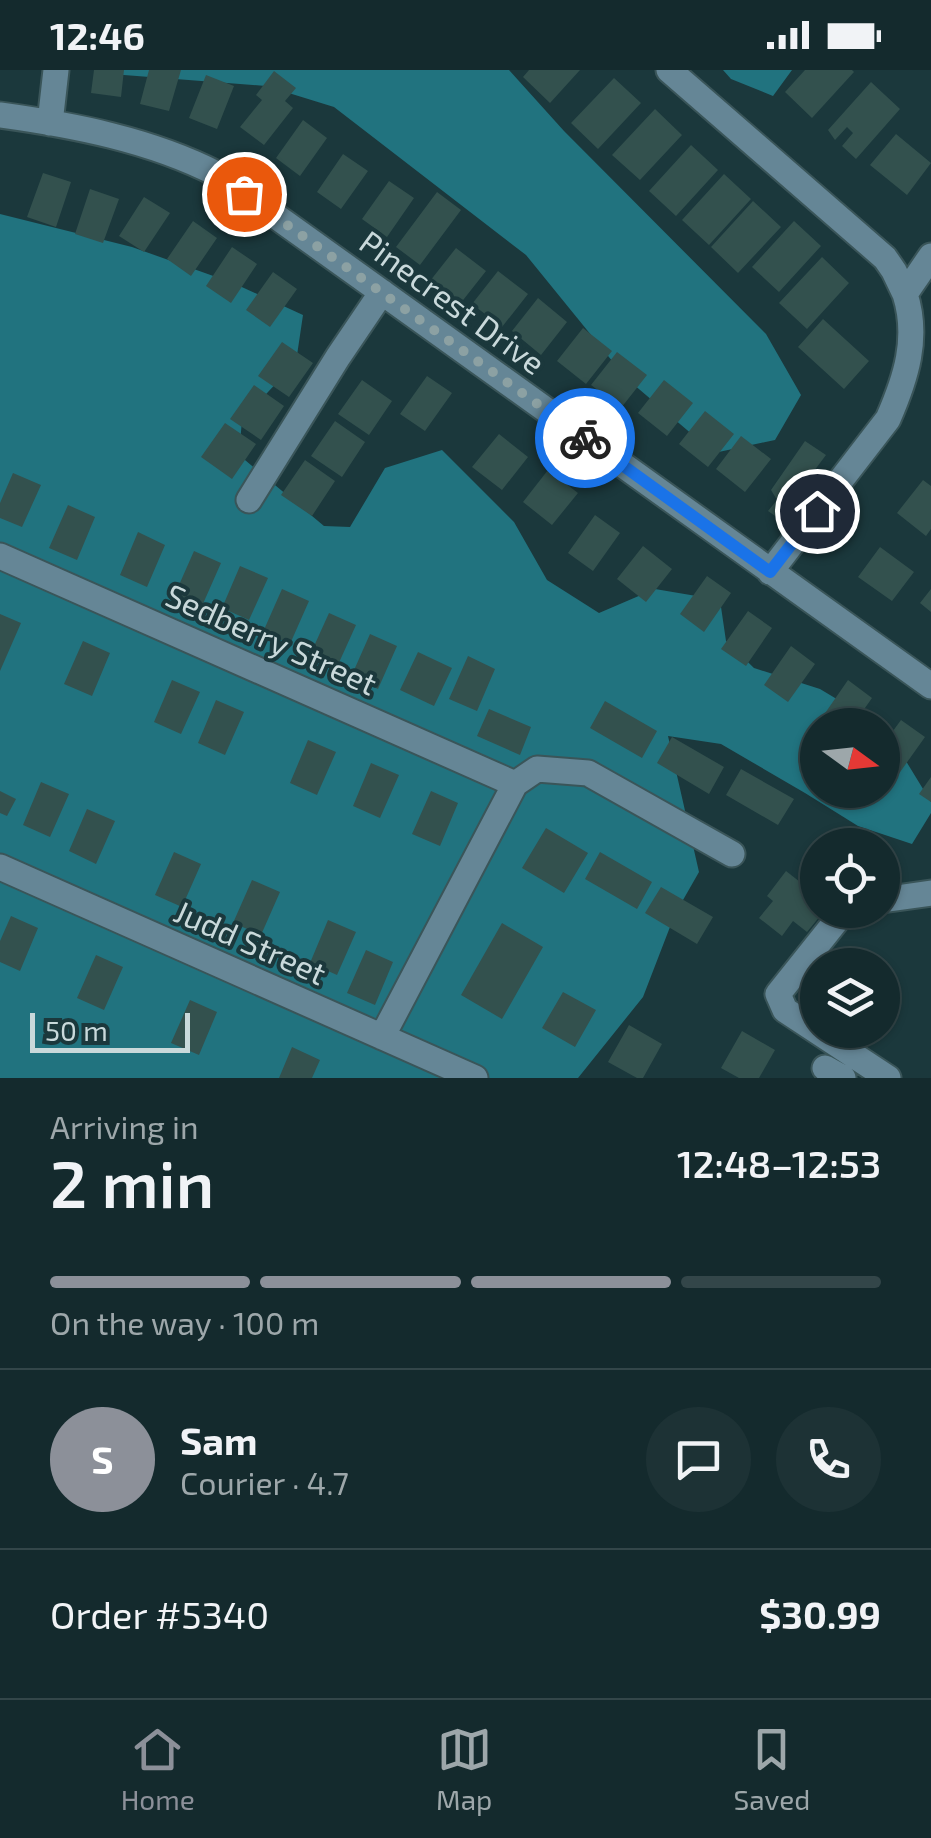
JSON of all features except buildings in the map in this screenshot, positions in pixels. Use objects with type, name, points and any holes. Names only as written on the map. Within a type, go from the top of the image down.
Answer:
[{"type":"street","points":[[50,123],[56,70]]},
{"type":"street","points":[[669,70],[885,258],[904,294],[911,321],[910,350],[888,419],[770,572]]},
{"type":"street","name":"Pinecrest Drive","points":[[0,114],[134,143],[190,160],[216,174],[931,686]]},
{"type":"street","points":[[904,294],[931,256]]},
{"type":"street","points":[[249,500],[382,292]]},
{"type":"street","name":"Sedberry Street","points":[[0,556],[515,784]]},
{"type":"street","points":[[382,1038],[515,784],[537,769],[588,773],[732,854]]},
{"type":"street","name":"Judd Street","points":[[0,868],[474,1078]]},
{"type":"street","points":[[900,897],[931,893]]},
{"type":"street","points":[[831,928],[778,994],[785,1010],[888,1078]]},
{"type":"shaded area","points":[[103,70],[509,70],[564,131],[766,334],[801,395],[775,440],[714,453],[626,378],[526,255],[334,107],[266,86],[111,74]]},
{"type":"shaded area","points":[[723,70],[792,70],[773,96],[731,79]]},
{"type":"shaded area","points":[[0,214],[132,247],[233,283],[303,315],[296,362],[242,420],[239,455],[324,526],[350,527],[385,468],[442,450],[514,522],[547,580],[599,613],[655,589],[720,600],[726,641],[754,668],[820,689],[852,708],[800,708],[800,790],[721,744],[668,736],[699,872],[675,914],[643,997],[578,1078],[0,1078]]},
{"type":"shaded area","points":[[900,751],[931,802],[931,813],[912,844],[900,840],[900,828],[858,826],[829,808],[900,808]]},
{"type":"way so far","points":[[244,194],[585,438]]},
{"type":"route","points":[[585,438],[770,572],[817,511]]}]
